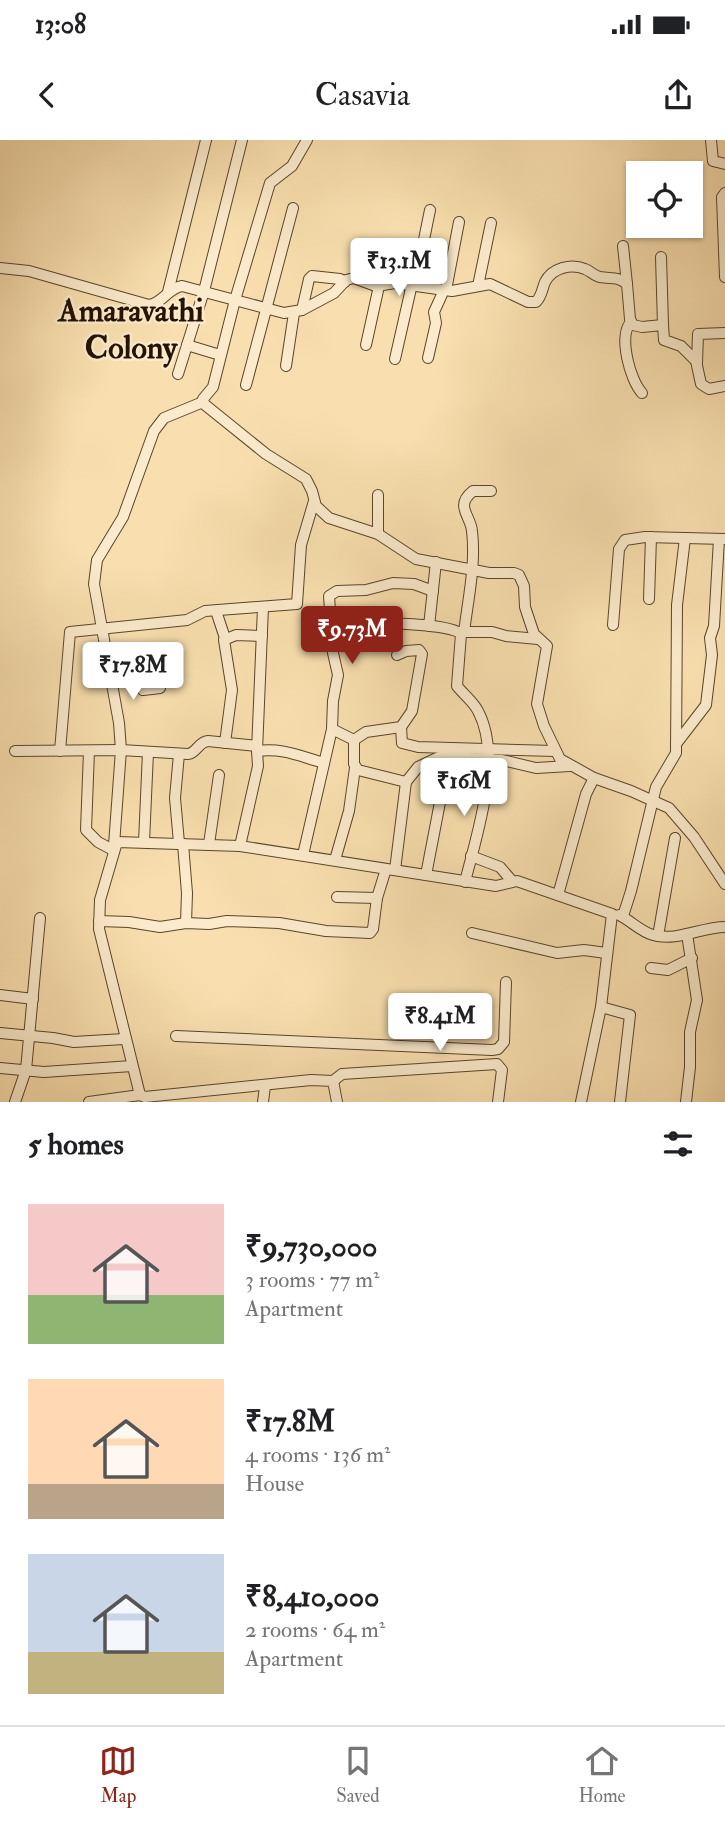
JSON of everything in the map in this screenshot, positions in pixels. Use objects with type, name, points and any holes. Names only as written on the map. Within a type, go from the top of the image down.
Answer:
[{"type":"street","points":[[167,293],[206,140]]},
{"type":"street","points":[[178,374],[204,290],[242,140]]},
{"type":"street","points":[[140,1095],[101,942],[99,921],[100,900],[114,848],[121,750],[111,672],[94,584],[98,556],[123,517],[153,431],[164,418],[203,402],[213,387],[235,300],[270,183],[292,166],[307,140]]},
{"type":"street","points":[[711,140],[713,161],[725,164]]},
{"type":"street","points":[[725,193],[722,197],[725,275]]},
{"type":"street","points":[[246,385],[293,208]]},
{"type":"street","points":[[395,359],[430,210]]},
{"type":"street","points":[[428,358],[436,323],[434,312],[445,290],[459,222]]},
{"type":"street","points":[[478,286],[491,223]]},
{"type":"street","points":[[623,246],[631,322],[624,334],[632,379],[642,393]]},
{"type":"street","points":[[661,257],[664,340],[681,346],[697,363]]},
{"type":"street","points":[[0,268],[39,273],[149,305],[158,303],[174,287],[182,286],[268,310],[298,312],[334,293],[350,278],[359,278],[379,286],[391,282],[457,291],[495,285],[528,302],[537,302],[548,278],[558,269],[566,267],[580,267],[600,277],[617,278],[627,284]]},
{"type":"street","points":[[286,366],[298,312],[309,279],[312,276],[345,282]]},
{"type":"street","points":[[366,345],[379,286]]},
{"type":"street","points":[[631,322],[642,327],[663,325]]},
{"type":"street","points":[[725,333],[698,334],[697,363],[699,381],[705,387],[714,389],[725,386]]},
{"type":"street","points":[[187,345],[220,355]]},
{"type":"street","points":[[203,402],[266,454],[306,479],[319,511],[329,518],[378,534],[413,558],[489,573],[519,575],[524,586],[528,618],[538,639]]},
{"type":"street","points":[[465,882],[485,794],[487,737],[478,712],[457,686],[472,568],[472,531],[465,515],[465,503],[473,492],[491,491]]},
{"type":"street","points":[[378,495],[378,534]]},
{"type":"street","points":[[60,751],[68,636],[73,632],[187,620],[205,611],[299,602],[300,552],[315,501]]},
{"type":"street","points":[[613,625],[617,560],[621,543],[632,537],[722,539],[714,626],[710,638],[713,652],[708,698],[701,713],[676,744]]},
{"type":"street","points":[[649,600],[651,537]]},
{"type":"street","points":[[623,916],[652,801],[662,773],[674,759],[677,605],[685,538]]},
{"type":"street","points":[[429,626],[436,562]]},
{"type":"street","points":[[303,855],[332,729],[338,675],[333,653],[330,594],[403,582],[433,591]]},
{"type":"street","points":[[240,846],[258,766],[263,607]]},
{"type":"street","points":[[216,611],[225,638],[224,648],[231,671],[232,690],[225,743]]},
{"type":"street","points":[[358,622],[429,626],[462,632],[492,632],[538,639],[545,643],[547,649],[537,696],[538,710],[555,751],[570,766],[668,808],[694,837],[725,884]]},
{"type":"street","points":[[225,638],[244,634],[262,636]]},
{"type":"street","points":[[397,655],[413,650],[419,650],[422,654],[412,711],[401,727],[400,739],[404,744],[487,754],[536,768],[570,766]]},
{"type":"street","points":[[111,672],[132,667],[141,689],[160,688]]},
{"type":"street","points":[[354,740],[366,732],[401,727]]},
{"type":"street","points":[[332,729],[354,740]]},
{"type":"street","points":[[335,860],[351,801],[355,768],[354,740]]},
{"type":"street","points":[[15,751],[121,750],[179,754],[193,753],[204,741],[291,751],[324,764]]},
{"type":"street","points":[[89,751],[86,830],[98,842],[114,848]]},
{"type":"street","points":[[99,921],[160,927],[187,923],[279,923],[326,931],[370,933],[373,929],[377,898],[391,869],[406,782],[418,767],[439,757],[555,751]]},
{"type":"street","points":[[144,842],[148,752]]},
{"type":"street","points":[[179,754],[175,798],[187,893],[187,923]]},
{"type":"street","points":[[355,768],[406,782]]},
{"type":"street","points":[[209,844],[219,775]]},
{"type":"street","points":[[558,895],[586,794],[594,778]]},
{"type":"street","points":[[426,875],[441,797]]},
{"type":"street","points":[[657,936],[675,838]]},
{"type":"street","points":[[114,848],[124,841],[240,846],[496,886],[512,881]]},
{"type":"street","points":[[471,856],[500,867],[512,881],[623,916],[657,936],[725,927]]},
{"type":"street","points":[[337,897],[377,898]]},
{"type":"street","points":[[581,1102],[601,1007],[612,914]]},
{"type":"street","points":[[15,1102],[26,1070],[40,918]]},
{"type":"street","points":[[472,933],[557,953],[584,950],[606,953]]},
{"type":"street","points":[[687,934],[698,1000],[690,1032],[687,1102]]},
{"type":"street","points":[[651,968],[668,970],[692,958]]},
{"type":"street","points":[[498,1102],[505,1055],[502,1046],[506,982]]},
{"type":"street","points":[[0,995],[33,999]]},
{"type":"street","points":[[601,1007],[630,1015],[620,1102]]},
{"type":"street","points":[[0,1033],[74,1042],[124,1039]]},
{"type":"street","points":[[176,1036],[492,1050],[502,1046]]},
{"type":"street","points":[[89,1102],[311,1080],[333,1082],[342,1074],[497,1064],[502,1070]]},
{"type":"street","points":[[0,1068],[44,1072],[132,1066]]},
{"type":"street","points":[[333,1082],[337,1102]]},
{"type":"street","points":[[263,1102],[265,1086]]},
{"type":"district","name":"Amaravathi Colony","points":[[131,328]]}]
